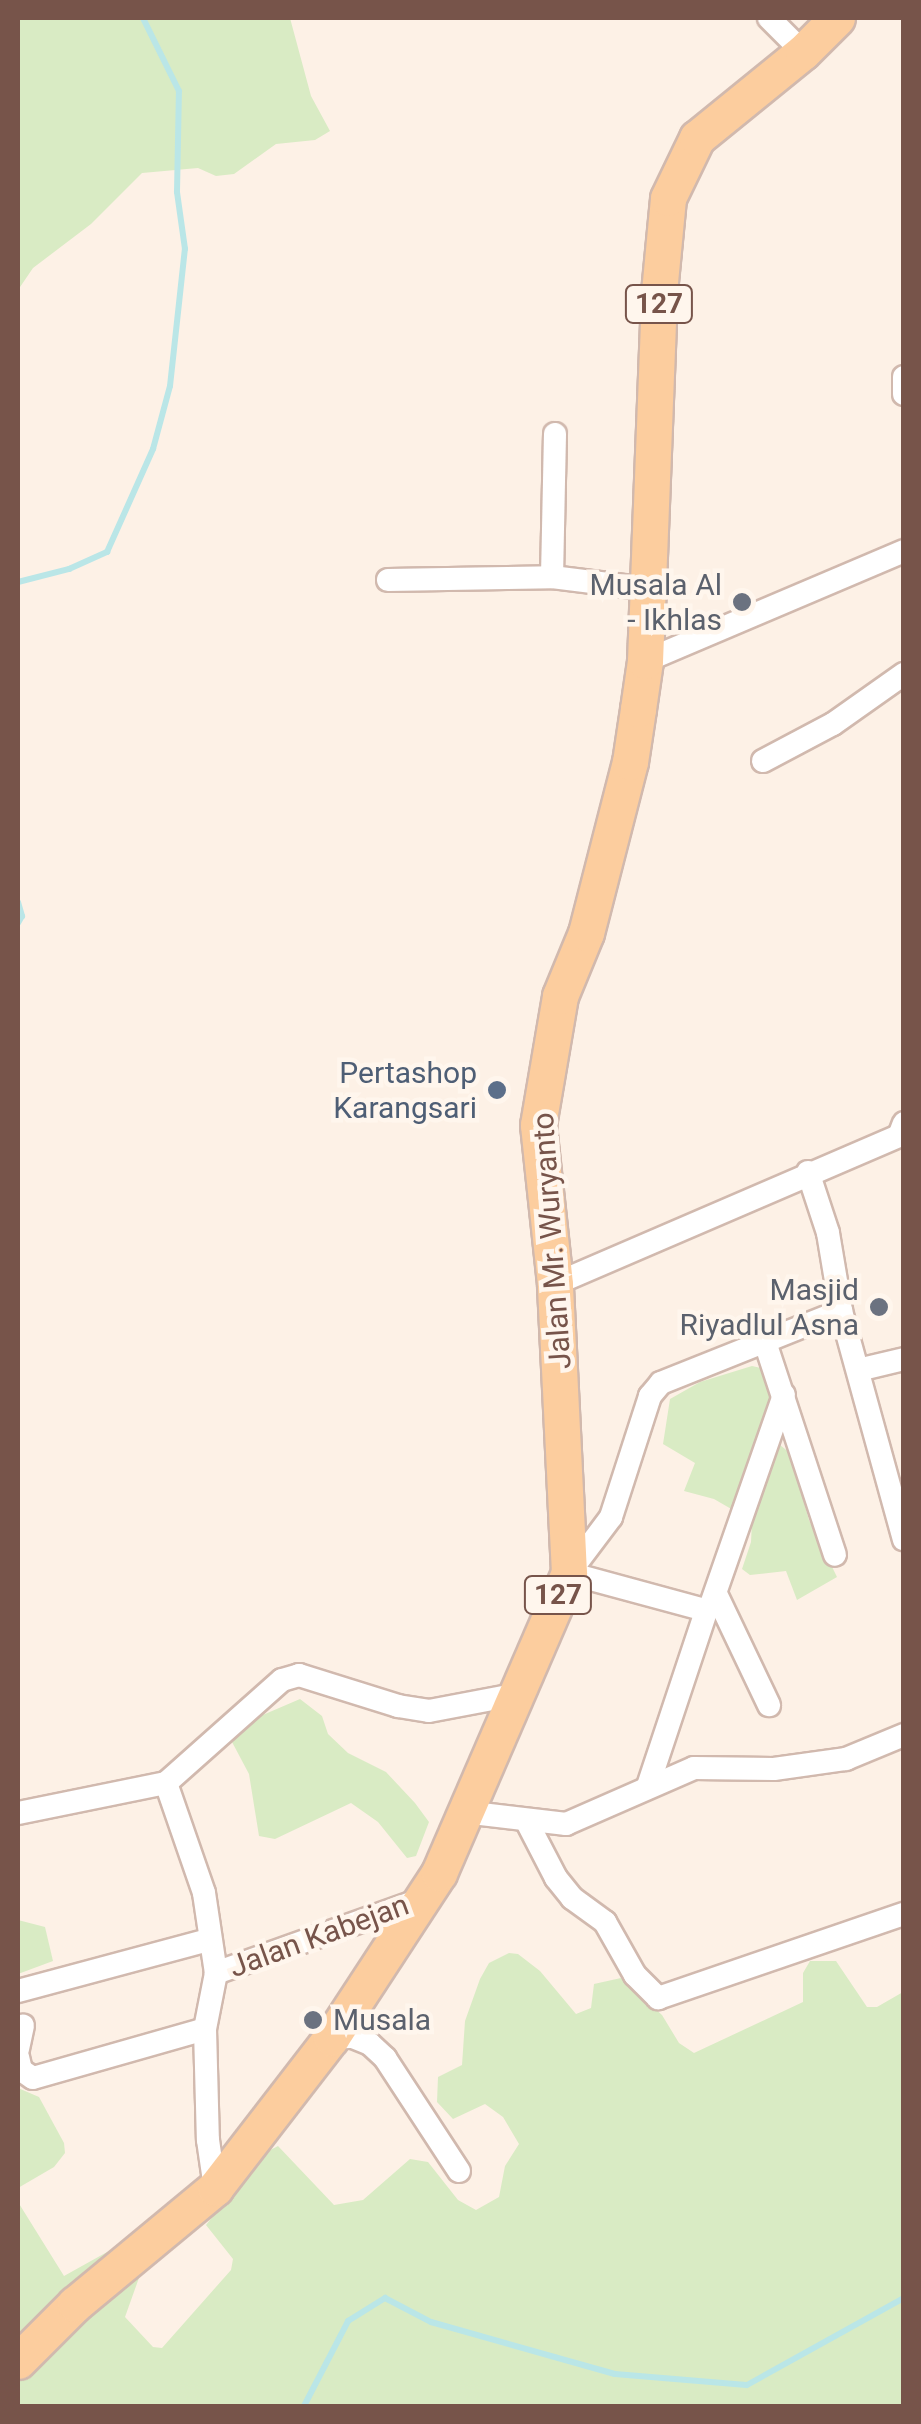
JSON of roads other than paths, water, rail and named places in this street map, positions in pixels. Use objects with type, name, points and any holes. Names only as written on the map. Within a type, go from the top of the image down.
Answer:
[{"type":"main road","name":"Jalan Mr. Wuryanto","points":[[18,2360],[75,2304],[215,2188],[332,2038],[439,1873],[568,1573],[555,1284],[538,1125],[560,996],[586,933],[625,782],[645,661],[659,292],[668,198],[697,138],[802,52],[837,18]]},
{"type":"street","points":[[770,18],[802,52]]},
{"type":"street","points":[[904,377],[904,394]]},
{"type":"street","points":[[552,577],[555,434]]},
{"type":"street","points":[[645,661],[904,551]]},
{"type":"street","points":[[388,580],[552,577],[648,589]]},
{"type":"street","points":[[764,761],[817,734],[904,674]]},
{"type":"street","points":[[555,1284],[808,1172],[902,1139]]},
{"type":"street","points":[[808,1172],[828,1233],[841,1310],[903,1538]]},
{"type":"street","points":[[769,1705],[712,1602],[568,1573],[611,1518],[621,1497],[650,1396],[670,1376],[841,1310]]},
{"type":"street","points":[[764,1340],[835,1555]]},
{"type":"street","points":[[858,1370],[904,1359]]},
{"type":"street","points":[[648,1786],[784,1395]]},
{"type":"street","points":[[18,1813],[166,1783],[282,1680],[299,1675],[428,1712],[514,1695]]},
{"type":"street","points":[[464,1812],[566,1824],[694,1768],[774,1768],[846,1758],[904,1735]]},
{"type":"street","points":[[166,1783],[204,1892],[216,1973],[206,2029],[208,2140],[215,2188]]},
{"type":"street","points":[[528,1822],[556,1878],[572,1898],[605,1922],[635,1975],[658,1998],[904,1914]]},
{"type":"street","name":"Jalan Kabejan","points":[[216,1973],[423,1899]]},
{"type":"street","points":[[18,1991],[209,1940]]},
{"type":"street","points":[[23,2026],[18,2053],[21,2070],[33,2078],[206,2029]]},
{"type":"street","points":[[332,2038],[353,2038],[370,2044],[386,2058],[459,2172]]},
{"type":"waterway","points":[[18,582],[69,569],[107,552],[153,449],[170,386],[185,249],[177,192],[179,91],[143,18]]},
{"type":"waterway","points":[[18,902],[22,916],[18,923]]},
{"type":"waterway","points":[[304,2406],[348,2321],[385,2298],[431,2322],[615,2374],[747,2385],[904,2298]]},
{"type":"place","name":"Musala Al - Ikhlas","points":[[742,602]]},
{"type":"place","name":"Pertashop Karangsari","points":[[497,1090]]},
{"type":"place","name":"Masjid Riyadlul Asna","points":[[879,1307]]},
{"type":"place","name":"Musala","points":[[313,2020]]}]
